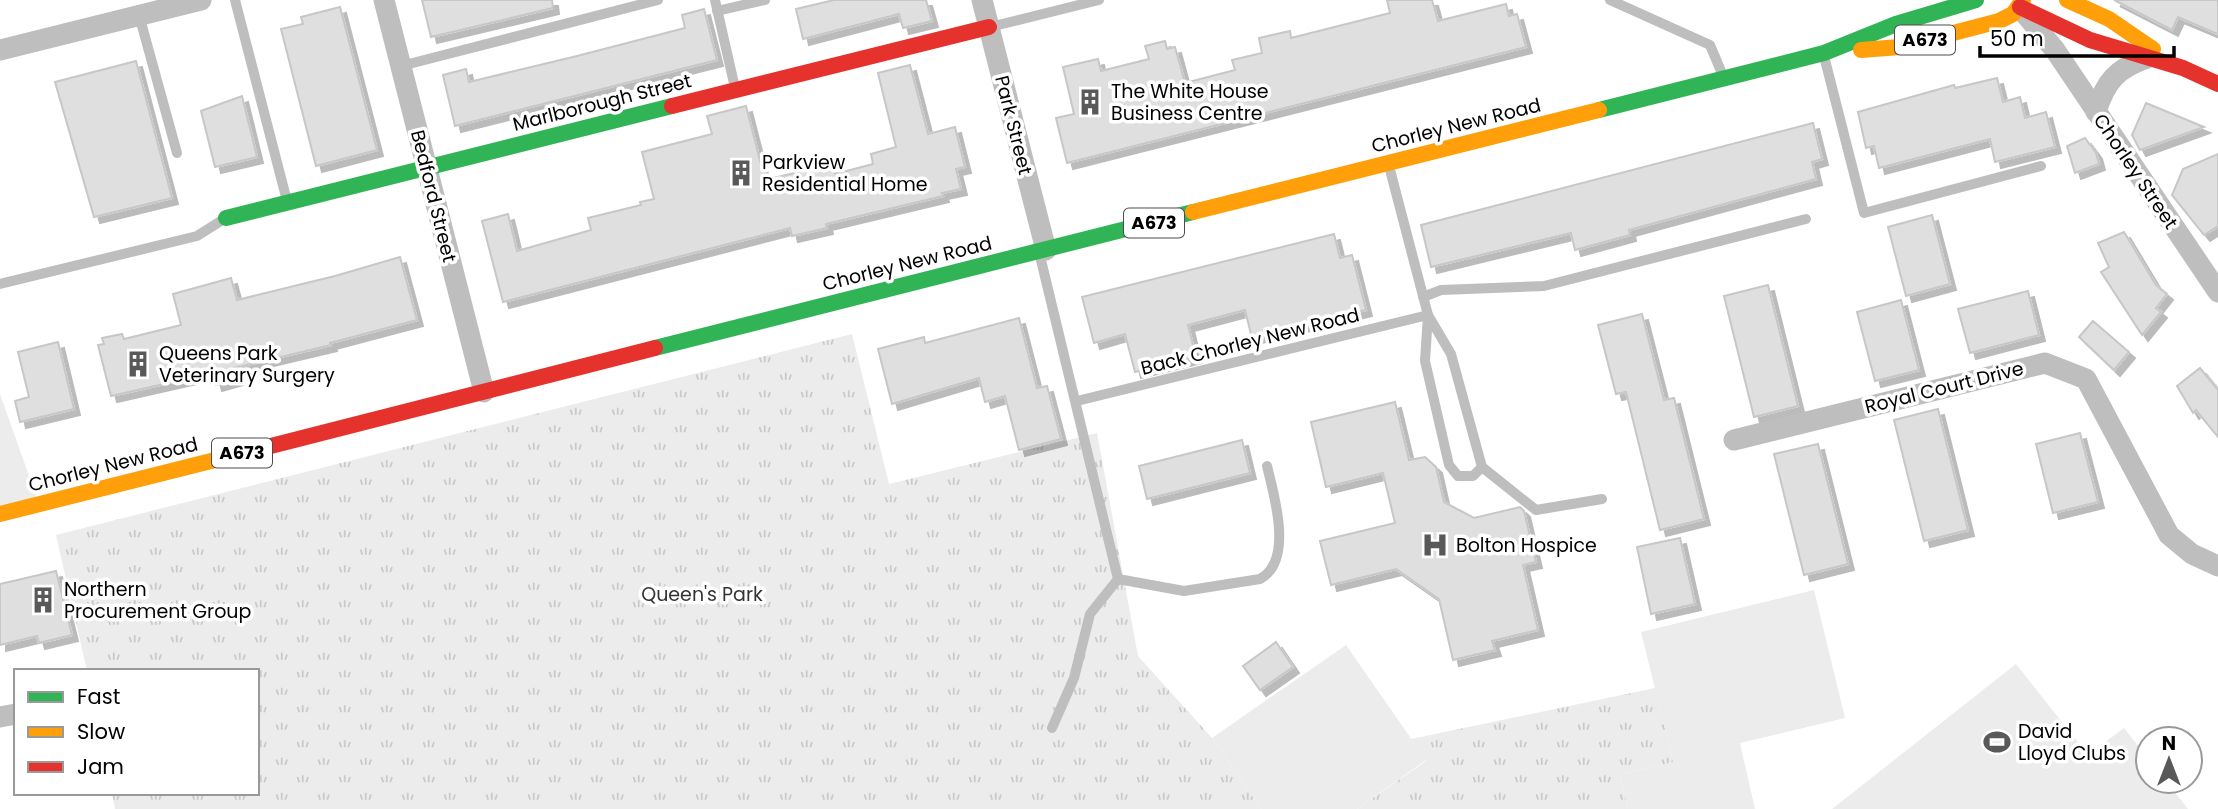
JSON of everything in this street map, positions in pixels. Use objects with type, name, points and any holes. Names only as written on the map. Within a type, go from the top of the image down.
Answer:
[{"type":"main road","name":"Chorley New Road","points":[[0,514],[1824,53],[1896,24],[1976,0]]},
{"type":"main road","points":[[2067,0],[2109,19],[2183,68],[2218,84]]},
{"type":"main road","name":"Chorley New Road","points":[[1824,53],[1900,47],[1999,20],[2025,5]]},
{"type":"main road","points":[[2025,5],[2090,40],[2183,68]]},
{"type":"main road","name":"Marlborough Street","points":[[226,218],[989,27]]},
{"type":"street","points":[[0,50],[139,15],[159,5],[201,0]]},
{"type":"street","name":"Bedford Street","points":[[384,0],[484,392]]},
{"type":"street","name":"Park Street","points":[[982,0],[1042,251]]},
{"type":"street","name":"Chorley Street","points":[[2025,5],[2216,287]]},
{"type":"street","points":[[2096,112],[2102,93],[2112,76],[2127,65],[2147,58]]},
{"type":"street","name":"Royal Court Drive","points":[[1734,440],[2045,363],[2087,379],[2169,535],[2192,554],[2218,566]]},
{"type":"lane","points":[[235,0],[288,202]]},
{"type":"lane","points":[[401,66],[659,0]]},
{"type":"lane","points":[[736,90],[716,5],[765,0]]},
{"type":"lane","points":[[989,27],[1099,0]]},
{"type":"lane","points":[[1610,0],[1710,45],[1723,79]]},
{"type":"lane","points":[[139,15],[177,153]]},
{"type":"lane","points":[[1824,53],[1864,213],[2041,166]]},
{"type":"lane","points":[[1388,163],[1428,315],[1451,354],[1482,467],[1536,510],[1602,499]]},
{"type":"lane","points":[[0,284],[197,236],[226,218]]},
{"type":"lane","points":[[1423,297],[1440,290],[1544,286],[1806,219]]},
{"type":"lane","points":[[1042,251],[1118,579]]},
{"type":"lane","points":[[1428,315],[1425,361],[1449,465],[1452,472],[1464,478],[1479,473],[1482,467]]},
{"type":"lane","name":"Back Chorley New Road","points":[[1077,401],[1428,315]]},
{"type":"lane","points":[[1118,579],[1195,591],[1260,579],[1268,575],[1274,566],[1280,522],[1267,466]]},
{"type":"lane","points":[[1052,728],[1074,678],[1090,614],[1118,579]]},
{"type":"green space","name":"Queen's Park","points":[[852,334],[889,484],[1097,433],[1138,656],[1212,738],[1261,809],[115,809],[112,795],[259,795],[259,669],[87,669],[56,535]]},
{"type":"green space","points":[[0,394],[39,504],[0,514]]},
{"type":"green space","points":[[1814,590],[1845,718],[1740,743],[1755,809],[1628,809],[1620,775],[1673,762],[1641,632]]},
{"type":"green space","points":[[1346,645],[1426,760],[1357,809],[1261,809],[1212,738]]},
{"type":"green space","name":"David Lloyd Clubs","points":[[2016,664],[2088,755],[2124,728],[2134,740],[2134,795],[2177,795],[2188,809],[1832,809]]},
{"type":"green space","points":[[1655,688],[1673,762],[1620,775],[1628,809],[1357,809],[1426,761],[1411,739]]},
{"type":"building","points":[[422,0],[552,0],[553,8],[431,37]]},
{"type":"building","points":[[834,0],[926,0],[932,21],[903,28],[899,14],[803,39],[796,9]]},
{"type":"building","points":[[1387,0],[1432,0],[1438,21],[1506,4],[1509,16],[1517,14],[1526,47],[1067,163],[1056,118],[1074,114],[1063,67],[1098,59],[1101,71],[1149,59],[1145,46],[1165,41],[1167,49],[1175,47],[1185,83],[1235,70],[1232,60],[1262,53],[1259,38],[1290,31],[1291,38],[1390,13]]},
{"type":"building","points":[[2114,0],[2218,0],[2218,34],[2178,17],[2172,30]]},
{"type":"building","points":[[340,7],[377,150],[316,166],[281,29],[303,24],[301,17]]},
{"type":"building","points":[[704,9],[717,60],[455,126],[443,75],[466,69],[469,82],[577,56],[685,28],[682,15]]},
{"type":"building","points":[[136,61],[172,198],[94,217],[55,82]]},
{"type":"building","points":[[910,65],[928,134],[955,127],[965,167],[956,169],[961,189],[942,193],[943,196],[826,224],[827,228],[792,236],[790,228],[503,302],[482,221],[508,214],[517,251],[591,230],[588,218],[641,205],[640,202],[654,199],[642,152],[712,134],[707,116],[746,106],[765,180],[833,164],[835,174],[873,164],[871,154],[896,147],[878,73]]},
{"type":"building","points":[[1997,78],[2003,102],[2020,97],[2025,118],[2046,112],[2055,147],[1995,162],[1990,139],[1879,168],[1874,146],[1866,148],[1858,112],[1954,85],[1955,88]]},
{"type":"building","points":[[242,96],[257,157],[215,167],[201,111]]},
{"type":"building","points":[[2146,103],[2204,127],[2140,150],[2132,135]]},
{"type":"building","points":[[1813,123],[1822,159],[1812,162],[1816,179],[1629,230],[1630,235],[1575,250],[1571,233],[1431,267],[1421,225]]},
{"type":"building","points":[[2085,138],[2096,153],[2099,164],[2075,173],[2067,146]]},
{"type":"building","points":[[2218,154],[2218,226],[2204,235],[2172,195],[2183,169]]},
{"type":"building","points":[[1932,215],[1950,284],[1906,296],[1888,227]]},
{"type":"building","points":[[2124,232],[2156,285],[2167,294],[2156,308],[2161,312],[2142,335],[2101,272],[2109,267],[2098,243]]},
{"type":"building","points":[[1334,234],[1340,258],[1352,255],[1366,310],[1252,338],[1245,310],[1188,325],[1196,357],[1135,372],[1125,334],[1094,343],[1082,297]]},
{"type":"building","points":[[400,257],[417,320],[330,343],[331,345],[234,368],[237,379],[216,385],[213,373],[111,396],[98,345],[104,344],[102,338],[122,334],[124,339],[181,325],[173,294],[231,278],[237,300]]},
{"type":"building","points":[[1768,285],[1798,406],[1754,417],[1724,296]]},
{"type":"building","points":[[2028,291],[2039,335],[1970,353],[1958,309]]},
{"type":"building","points":[[1901,300],[1919,370],[1875,381],[1857,312]]},
{"type":"building","points":[[1642,314],[1664,400],[1674,398],[1704,519],[1660,530],[1626,392],[1616,394],[1598,325]]},
{"type":"building","points":[[1019,318],[1037,388],[1047,386],[1061,439],[1019,450],[1005,396],[985,402],[979,378],[892,404],[878,349],[924,337],[925,343]]},
{"type":"building","points":[[2093,321],[2129,352],[2114,370],[2079,337]]},
{"type":"building","points":[[58,342],[74,409],[20,422],[15,401],[29,397],[18,352]]},
{"type":"building","points":[[2200,368],[2218,390],[2218,437],[2196,410],[2193,413],[2177,386]]},
{"type":"building","points":[[1395,402],[1409,460],[1425,457],[1436,467],[1444,502],[1474,518],[1520,507],[1524,511],[1536,562],[1523,565],[1538,630],[1492,641],[1495,650],[1453,660],[1439,599],[1396,569],[1331,585],[1320,541],[1395,523],[1383,473],[1326,487],[1311,422]]},
{"type":"building","points":[[1938,409],[1968,530],[1924,541],[1894,420]]},
{"type":"building","points":[[2080,433],[2098,502],[2053,513],[2036,444]]},
{"type":"building","points":[[1242,440],[1250,473],[1147,499],[1139,466]]},
{"type":"building","points":[[1818,444],[1848,564],[1804,575],[1774,454]]},
{"type":"building","points":[[1680,538],[1695,604],[1651,614],[1637,547]]},
{"type":"building","name":"Northern Procurement Group","points":[[56,571],[72,635],[39,643],[37,636],[0,645],[0,584]]},
{"type":"building","points":[[1276,642],[1293,667],[1260,690],[1243,666]]},
{"type":"traffic: fast","points":[[1599,110],[1824,53],[1896,24],[1976,0]]},
{"type":"traffic: fast","points":[[226,218],[672,106]]},
{"type":"traffic: fast","points":[[655,348],[1193,212]]},
{"type":"traffic: slow","points":[[1861,50],[1900,47],[1999,21],[2013,14],[2023,0]]},
{"type":"traffic: slow","points":[[2067,0],[2109,19],[2153,49]]},
{"type":"traffic: slow","points":[[1193,212],[1599,110]]},
{"type":"traffic: slow","points":[[0,514],[259,449]]},
{"type":"traffic: jam","points":[[2020,7],[2090,40],[2183,68],[2218,84]]},
{"type":"traffic: jam","points":[[672,106],[989,27]]},
{"type":"traffic: jam","points":[[259,449],[655,348]]},
{"type":"place","name":"The White House Business Centre","points":[[1090,102]]},
{"type":"place","name":"Parkview Residential Home","points":[[741,173]]},
{"type":"place","name":"Queens Park Veterinary Surgery","points":[[138,364]]},
{"type":"place","name":"Bolton Hospice","points":[[1435,545]]},
{"type":"place","name":"Northern Procurement Group","points":[[43,600]]},
{"type":"place","name":"David Lloyd Clubs","points":[[1997,742]]}]
